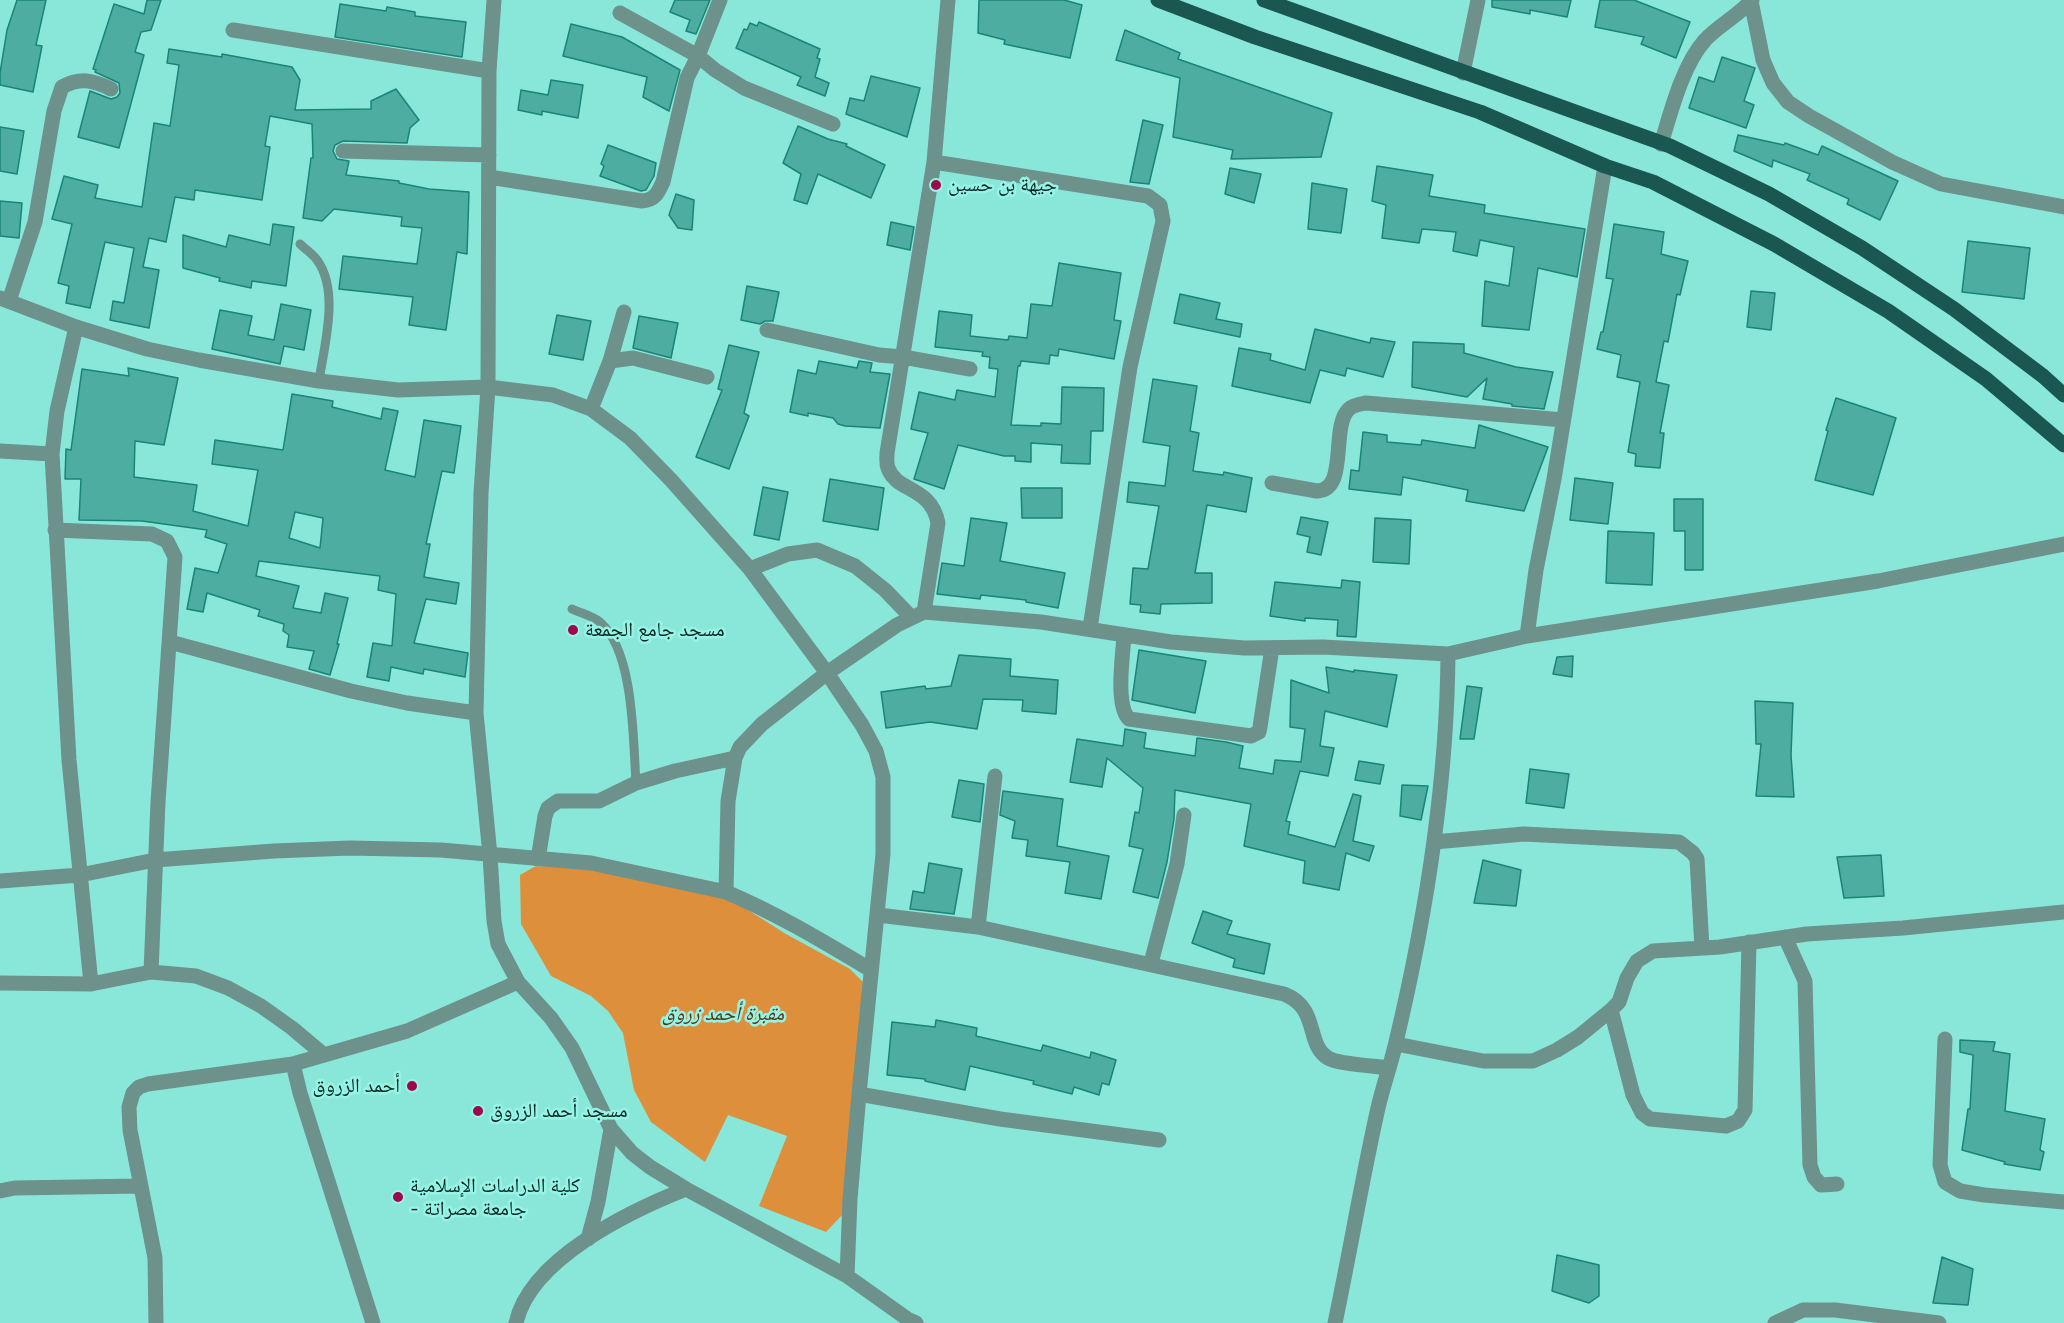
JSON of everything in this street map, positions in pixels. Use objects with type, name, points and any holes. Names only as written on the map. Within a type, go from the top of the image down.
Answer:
[{"type":"main road","points":[[1158,0],[1255,37],[1480,112],[1605,166],[1653,183],[1744,229],[1888,311],[1986,379],[2064,446]]},
{"type":"main road","points":[[1264,0],[1670,146],[1768,194],[1862,248],[1954,309],[2043,376],[2064,395]]},
{"type":"street","points":[[494,0],[489,71],[488,387],[481,493],[476,713],[494,921],[498,944],[519,982],[551,1018],[572,1048],[611,1129],[632,1153],[686,1189],[847,1276],[911,1322]]},
{"type":"street","points":[[489,177],[649,201],[656,197],[663,182],[687,78],[720,0]]},
{"type":"street","points":[[726,892],[728,801],[735,758],[747,738],[827,673],[918,614],[938,523],[936,513],[928,500],[893,476],[887,467],[887,453],[934,162],[948,0]]},
{"type":"street","points":[[1463,73],[1478,0]]},
{"type":"street","points":[[1661,144],[1675,98],[1705,40],[1751,1],[1763,60],[1773,83],[1788,102],[1809,116],[1892,162],[1941,184],[2064,207]]},
{"type":"street","points":[[620,13],[698,56],[744,88],[833,124]]},
{"type":"street","points":[[233,30],[489,71]]},
{"type":"street","points":[[111,88],[95,80],[80,80],[62,87],[54,111],[35,222],[5,300],[76,327],[147,349],[189,358],[319,381],[398,390],[488,387],[553,395],[591,409],[630,438],[671,480],[750,569],[827,673],[862,725],[876,751],[883,777],[883,854],[878,915],[870,970],[850,1199],[847,1276]]},
{"type":"street","points":[[343,151],[489,155]]},
{"type":"street","points":[[934,162],[1148,196],[1160,205],[1163,221],[1130,367],[1090,628]]},
{"type":"street","points":[[1527,636],[1536,570],[1554,479],[1605,166]]},
{"type":"street","points":[[591,409],[610,361],[624,312]]},
{"type":"street","points":[[76,327],[57,411],[52,454],[68,749],[91,984]]},
{"type":"street","points":[[767,330],[879,356],[903,357],[970,369]]},
{"type":"street","points":[[610,361],[633,358],[707,377]]},
{"type":"street","points":[[1272,483],[1317,491],[1324,491],[1331,485],[1335,476],[1342,418],[1349,408],[1358,404],[1563,420]]},
{"type":"street","points":[[0,451],[52,454]]},
{"type":"street","points":[[55,530],[152,534],[167,541],[175,558],[155,860],[151,972]]},
{"type":"street","points":[[750,569],[788,554],[817,550],[855,566],[918,614],[1041,622],[1171,642],[1244,648],[1323,647],[1448,654],[1527,636],[1878,581],[2064,544]]},
{"type":"street","points":[[1124,635],[1121,704],[1125,716],[1129,719],[1251,736],[1259,732],[1272,648]]},
{"type":"street","points":[[170,642],[351,691],[407,703],[476,713]]},
{"type":"street","points":[[1335,1323],[1378,1109],[1396,1044],[1419,932],[1434,842],[1447,697],[1448,654]]},
{"type":"street","points":[[538,859],[545,816],[550,806],[562,801],[599,801],[636,783],[675,771],[735,758]]},
{"type":"street","points":[[978,927],[995,776]]},
{"type":"street","points":[[1151,963],[1177,864],[1184,815]]},
{"type":"street","points":[[1434,842],[1524,834],[1679,842],[1697,859],[1702,948]]},
{"type":"street","points":[[0,881],[80,875],[155,860],[350,848],[441,850],[591,863],[726,892],[819,939],[870,970]]},
{"type":"street","points":[[1396,1044],[1483,1061],[1533,1060],[1557,1050],[1578,1037],[1611,1010],[1619,1002],[1627,978],[1637,961],[1653,951],[2064,912]]},
{"type":"street","points":[[878,915],[978,927],[1151,963],[1284,994],[1295,998],[1304,1008],[1319,1048],[1327,1058],[1388,1068]]},
{"type":"street","points":[[1785,937],[1805,981],[1806,989],[1810,1165],[1814,1177],[1821,1185],[1837,1184]]},
{"type":"street","points":[[1611,1010],[1633,1095],[1641,1113],[1650,1119],[1726,1126],[1737,1121],[1745,1110],[1749,942]]},
{"type":"street","points":[[0,983],[91,984],[151,972],[196,976],[228,988],[261,1006],[324,1055]]},
{"type":"street","points":[[156,1323],[155,1258],[130,1130],[130,1099],[135,1089],[148,1084],[293,1064],[407,1031],[519,982]]},
{"type":"street","points":[[1945,1039],[1940,1165],[1945,1182],[1960,1191],[2064,1202]]},
{"type":"street","points":[[293,1064],[373,1323]]},
{"type":"street","points":[[859,1094],[1000,1119],[1159,1140]]},
{"type":"street","points":[[588,1239],[600,1192],[611,1129]]},
{"type":"street","points":[[0,1191],[15,1188],[140,1186]]},
{"type":"street","points":[[516,1323],[518,1312],[542,1275],[573,1249],[654,1202],[686,1189]]},
{"type":"street","points":[[1775,1323],[1803,1310],[1835,1310],[1939,1323]]},
{"type":"lane","points":[[300,244],[317,260],[328,284],[328,320],[319,381]]},
{"type":"lane","points":[[572,609],[600,621],[617,644],[625,668],[636,783]]},
{"type":"green space","name":"مقبرة أحمد زروق","points":[[567,864],[726,896],[786,934],[850,969],[864,983],[844,1213],[826,1232],[759,1206],[787,1136],[728,1115],[705,1162],[651,1122],[634,1090],[623,1033],[608,1011],[591,996],[551,976],[521,924],[520,875],[534,867]]},
{"type":"building","points":[[17,0],[46,0],[36,45],[42,46],[33,92],[0,85],[7,30]]},
{"type":"building","points":[[147,0],[161,0],[151,30],[141,32],[135,52],[144,55],[119,148],[78,137],[90,91],[111,99],[120,93],[119,83],[93,69],[114,4],[144,14]]},
{"type":"building","points":[[675,0],[710,0],[696,34],[686,31],[690,20],[670,12]]},
{"type":"building","points":[[979,0],[1064,0],[1082,5],[1070,58],[1004,44],[1005,40],[978,33]]},
{"type":"building","points":[[1492,0],[1571,0],[1567,17],[1530,10],[1530,14],[1492,7]]},
{"type":"building","points":[[1600,0],[1634,0],[1690,22],[1676,58],[1641,44],[1644,37],[1595,27]]},
{"type":"building","points":[[340,4],[386,11],[387,7],[415,12],[415,16],[466,22],[462,57],[335,37]]},
{"type":"building","points":[[759,22],[820,49],[815,77],[829,83],[825,96],[797,85],[801,77],[736,48],[744,29],[747,30],[750,23],[757,26]]},
{"type":"building","points":[[571,24],[622,37],[680,70],[669,111],[643,97],[647,77],[563,56]]},
{"type":"building","points":[[1125,30],[1180,53],[1178,59],[1332,113],[1321,157],[1231,159],[1233,150],[1173,137],[1180,78],[1116,60]]},
{"type":"building","points":[[169,49],[222,57],[222,54],[292,67],[300,80],[295,110],[371,109],[371,101],[396,89],[419,120],[410,128],[407,143],[343,141],[335,145],[333,151],[337,159],[349,161],[346,175],[399,181],[399,183],[429,189],[469,192],[467,254],[457,252],[446,330],[409,325],[413,297],[339,289],[343,256],[417,264],[422,228],[401,226],[402,217],[334,209],[322,221],[303,218],[311,158],[313,158],[312,124],[270,116],[265,146],[270,147],[262,200],[195,190],[194,200],[175,197],[166,242],[149,238],[143,267],[159,270],[149,328],[110,320],[113,301],[124,303],[134,248],[105,242],[90,308],[66,303],[69,286],[58,283],[72,224],[52,219],[64,176],[98,185],[95,198],[142,207],[154,123],[170,126],[179,65],[167,63]]},
{"type":"building","points":[[1722,57],[1755,68],[1744,101],[1754,105],[1746,128],[1689,108],[1699,77],[1714,82]]},
{"type":"building","points":[[871,76],[920,88],[907,137],[846,114],[850,98],[864,101]]},
{"type":"building","points":[[551,80],[583,85],[578,118],[542,111],[542,115],[518,110],[521,90],[548,95]]},
{"type":"building","points":[[1143,120],[1163,125],[1149,184],[1130,182]]},
{"type":"building","points":[[798,126],[828,139],[847,144],[846,146],[885,165],[871,198],[818,174],[807,204],[794,200],[801,174],[783,163]]},
{"type":"building","points":[[0,127],[24,131],[17,174],[0,171]]},
{"type":"building","points":[[1738,135],[1784,145],[1785,143],[1818,155],[1822,146],[1898,181],[1880,220],[1847,204],[1849,199],[1807,180],[1810,174],[1773,160],[1772,167],[1734,151]]},
{"type":"building","points":[[608,145],[656,163],[654,176],[646,190],[641,191],[600,176],[604,166],[601,164]]},
{"type":"building","points":[[1377,166],[1433,175],[1429,196],[1485,205],[1484,213],[1585,229],[1577,277],[1538,268],[1529,330],[1482,326],[1485,281],[1509,286],[1514,247],[1480,240],[1477,256],[1453,251],[1456,232],[1422,229],[1419,243],[1382,238],[1386,205],[1372,201]]},
{"type":"building","points":[[1230,168],[1261,174],[1254,203],[1225,194]]},
{"type":"building","points":[[1312,183],[1347,189],[1341,233],[1308,229]]},
{"type":"building","points":[[676,194],[694,200],[692,230],[678,228],[669,215]]},
{"type":"building","points":[[0,201],[22,203],[19,238],[0,236]]},
{"type":"building","points":[[891,222],[914,227],[910,250],[887,245]]},
{"type":"building","points":[[273,224],[294,227],[286,286],[252,281],[251,288],[219,281],[220,278],[183,268],[183,235],[226,247],[229,235],[270,245]]},
{"type":"building","points":[[1614,224],[1664,232],[1661,254],[1688,261],[1680,295],[1677,294],[1668,342],[1664,341],[1656,382],[1669,385],[1660,433],[1664,433],[1660,468],[1635,466],[1636,454],[1628,452],[1640,382],[1617,377],[1621,355],[1597,349],[1601,332],[1603,332],[1613,279],[1606,278]]},
{"type":"building","points":[[1968,241],[2030,248],[2024,299],[1962,292]]},
{"type":"building","points":[[1059,263],[1121,273],[1114,320],[1121,321],[1114,359],[1059,349],[1058,356],[1050,355],[1049,364],[1021,361],[1018,366],[1011,425],[1061,424],[1062,387],[1104,388],[1103,431],[1091,431],[1090,464],[1061,463],[1062,445],[1031,443],[1031,462],[1015,461],[1015,456],[1004,456],[958,445],[944,489],[914,479],[928,433],[911,429],[919,392],[955,400],[957,390],[995,397],[998,369],[989,368],[990,357],[982,356],[983,352],[935,347],[939,311],[972,315],[970,336],[1008,340],[1009,336],[1027,338],[1031,304],[1052,306]]},
{"type":"building","points":[[747,286],[779,292],[773,321],[760,324],[741,320]]},
{"type":"building","points":[[1751,291],[1775,293],[1771,330],[1747,327]]},
{"type":"building","points":[[1180,294],[1220,303],[1216,319],[1242,324],[1240,337],[1174,323]]},
{"type":"building","points":[[281,304],[311,310],[304,350],[284,346],[280,364],[212,349],[220,310],[252,316],[248,335],[274,340]]},
{"type":"building","points":[[557,315],[591,321],[583,360],[549,354]]},
{"type":"building","points":[[639,316],[678,323],[671,358],[633,348]]},
{"type":"building","points":[[1315,329],[1370,343],[1371,338],[1395,342],[1383,377],[1347,368],[1345,376],[1320,370],[1310,403],[1232,386],[1239,348],[1271,354],[1270,360],[1305,370]]},
{"type":"building","points":[[1413,342],[1464,344],[1464,353],[1516,367],[1553,372],[1544,409],[1512,406],[1512,404],[1483,399],[1487,378],[1467,397],[1412,387]]},
{"type":"building","points":[[729,345],[759,352],[744,413],[749,416],[729,469],[696,457],[722,390],[718,389]]},
{"type":"building","points":[[819,361],[857,368],[859,361],[872,363],[870,372],[890,374],[880,428],[845,426],[838,424],[833,418],[790,412],[798,370],[816,374]]},
{"type":"building","points":[[128,368],[178,378],[164,445],[135,441],[134,477],[197,485],[193,511],[248,526],[258,470],[212,464],[215,440],[283,450],[292,394],[333,401],[332,407],[381,419],[383,408],[398,411],[385,470],[415,477],[424,420],[461,426],[454,473],[442,471],[426,544],[430,544],[424,577],[459,583],[456,604],[426,599],[414,643],[468,653],[465,677],[424,669],[423,674],[391,667],[389,681],[367,677],[373,643],[392,646],[396,594],[378,590],[380,576],[259,561],[256,576],[299,586],[293,608],[321,613],[325,593],[348,598],[330,675],[309,669],[314,651],[287,647],[289,635],[283,631],[284,624],[258,616],[260,610],[207,593],[203,612],[187,609],[195,568],[218,573],[227,544],[205,537],[207,530],[142,521],[79,520],[81,479],[65,479],[66,449],[71,450],[82,369],[129,376]],"holes":[[[295,512],[323,518],[320,548],[289,538]]]},
{"type":"building","points":[[1153,379],[1197,386],[1190,431],[1199,433],[1193,471],[1223,475],[1224,472],[1252,478],[1246,512],[1207,505],[1195,573],[1212,573],[1212,603],[1161,604],[1160,614],[1140,612],[1141,605],[1130,604],[1133,568],[1148,569],[1159,506],[1127,502],[1129,482],[1165,486],[1170,446],[1143,442]]},
{"type":"building","points":[[1836,398],[1896,418],[1873,495],[1815,480]]},
{"type":"building","points":[[1479,425],[1548,447],[1524,511],[1466,501],[1468,490],[1403,477],[1401,495],[1349,489],[1351,470],[1359,471],[1363,432],[1387,435],[1387,442],[1421,445],[1422,440],[1475,448]]},
{"type":"building","points":[[1575,478],[1613,483],[1608,524],[1570,520]]},
{"type":"building","points":[[830,479],[884,488],[878,530],[823,521]]},
{"type":"building","points":[[763,487],[788,492],[779,540],[754,535]]},
{"type":"building","points":[[1021,488],[1062,488],[1062,518],[1022,518]]},
{"type":"building","points":[[1674,499],[1703,499],[1703,570],[1685,570],[1685,531],[1674,531]]},
{"type":"building","points":[[1301,517],[1328,522],[1321,555],[1307,552],[1310,537],[1297,534]]},
{"type":"building","points":[[971,518],[1007,523],[1000,561],[1065,573],[1058,608],[1026,602],[1026,600],[981,595],[980,599],[937,594],[942,563],[964,566]]},
{"type":"building","points":[[1375,518],[1411,520],[1409,564],[1373,562]]},
{"type":"building","points":[[1608,531],[1654,533],[1652,585],[1606,583]]},
{"type":"building","points":[[1342,580],[1360,582],[1356,637],[1337,636],[1338,620],[1305,618],[1305,621],[1270,616],[1275,582],[1341,588]]},
{"type":"building","points":[[1139,650],[1206,661],[1195,713],[1132,700]]},
{"type":"building","points":[[959,655],[1011,659],[1010,676],[1058,680],[1056,714],[1022,711],[1023,700],[983,699],[977,729],[930,722],[886,728],[881,692],[925,686],[926,689],[951,686]]},
{"type":"building","points":[[1573,656],[1572,677],[1553,674],[1557,657]]},
{"type":"building","points":[[1326,667],[1354,672],[1354,670],[1397,675],[1387,727],[1325,711],[1320,746],[1334,748],[1328,776],[1300,771],[1286,821],[1290,822],[1288,834],[1335,847],[1353,794],[1361,796],[1353,841],[1374,846],[1369,861],[1346,853],[1339,890],[1303,883],[1305,861],[1244,846],[1251,804],[1175,790],[1174,819],[1158,898],[1133,892],[1143,849],[1129,846],[1135,812],[1139,813],[1143,788],[1107,758],[1102,787],[1070,782],[1077,739],[1123,746],[1125,729],[1146,733],[1144,748],[1195,756],[1197,738],[1226,742],[1243,746],[1239,768],[1273,774],[1275,760],[1301,762],[1305,729],[1290,727],[1291,680],[1329,693]]},
{"type":"building","points":[[1467,686],[1482,688],[1474,739],[1460,739]]},
{"type":"building","points":[[1755,701],[1793,703],[1791,755],[1794,797],[1756,796],[1761,744],[1756,744]]},
{"type":"building","points":[[1359,761],[1384,765],[1380,784],[1355,780]]},
{"type":"building","points":[[1530,769],[1569,774],[1564,808],[1526,803]]},
{"type":"building","points":[[959,780],[984,784],[980,822],[952,817]]},
{"type":"building","points":[[1402,785],[1428,786],[1421,820],[1400,816]]},
{"type":"building","points":[[1003,791],[1063,799],[1057,846],[1109,856],[1101,899],[1065,893],[1070,862],[1026,856],[1028,840],[1012,838],[1015,821],[1000,815]]},
{"type":"building","points":[[1881,855],[1884,896],[1844,898],[1837,857]]},
{"type":"building","points":[[1483,860],[1521,870],[1516,906],[1474,903]]},
{"type":"building","points":[[929,863],[962,869],[954,914],[910,909],[913,891],[924,893]]},
{"type":"building","points":[[1203,911],[1232,921],[1227,934],[1270,944],[1264,974],[1233,967],[1235,959],[1192,943]]},
{"type":"building","points":[[936,1020],[977,1028],[976,1036],[1041,1051],[1043,1045],[1090,1058],[1091,1052],[1116,1060],[1109,1085],[1102,1083],[1099,1095],[1074,1087],[1072,1094],[1033,1084],[1034,1081],[970,1066],[965,1090],[925,1081],[925,1079],[887,1075],[892,1022],[935,1027]]},
{"type":"building","points":[[1960,1040],[1995,1042],[1993,1051],[2010,1054],[2005,1111],[2045,1119],[2040,1150],[2044,1152],[2040,1170],[2004,1164],[2005,1162],[1962,1150],[1968,1109],[1970,1109],[1973,1055],[1960,1052]]},
{"type":"building","points":[[1557,1255],[1599,1265],[1599,1296],[1589,1303],[1552,1291]]},
{"type":"building","points":[[1942,1257],[1973,1269],[1968,1305],[1933,1303]]},
{"type":"place","name":"جيهة بن حسين","points":[[936,185]]},
{"type":"place","name":"مسجد جامع الجمعة","points":[[573,630]]},
{"type":"place","name":"أحمد الزروق","points":[[412,1086]]},
{"type":"place","name":"مسجد أحمد الزروق","points":[[478,1111]]},
{"type":"place","name":"كلية الدراسات الإسلامية - جامعة مصراتة","points":[[398,1197]]}]
